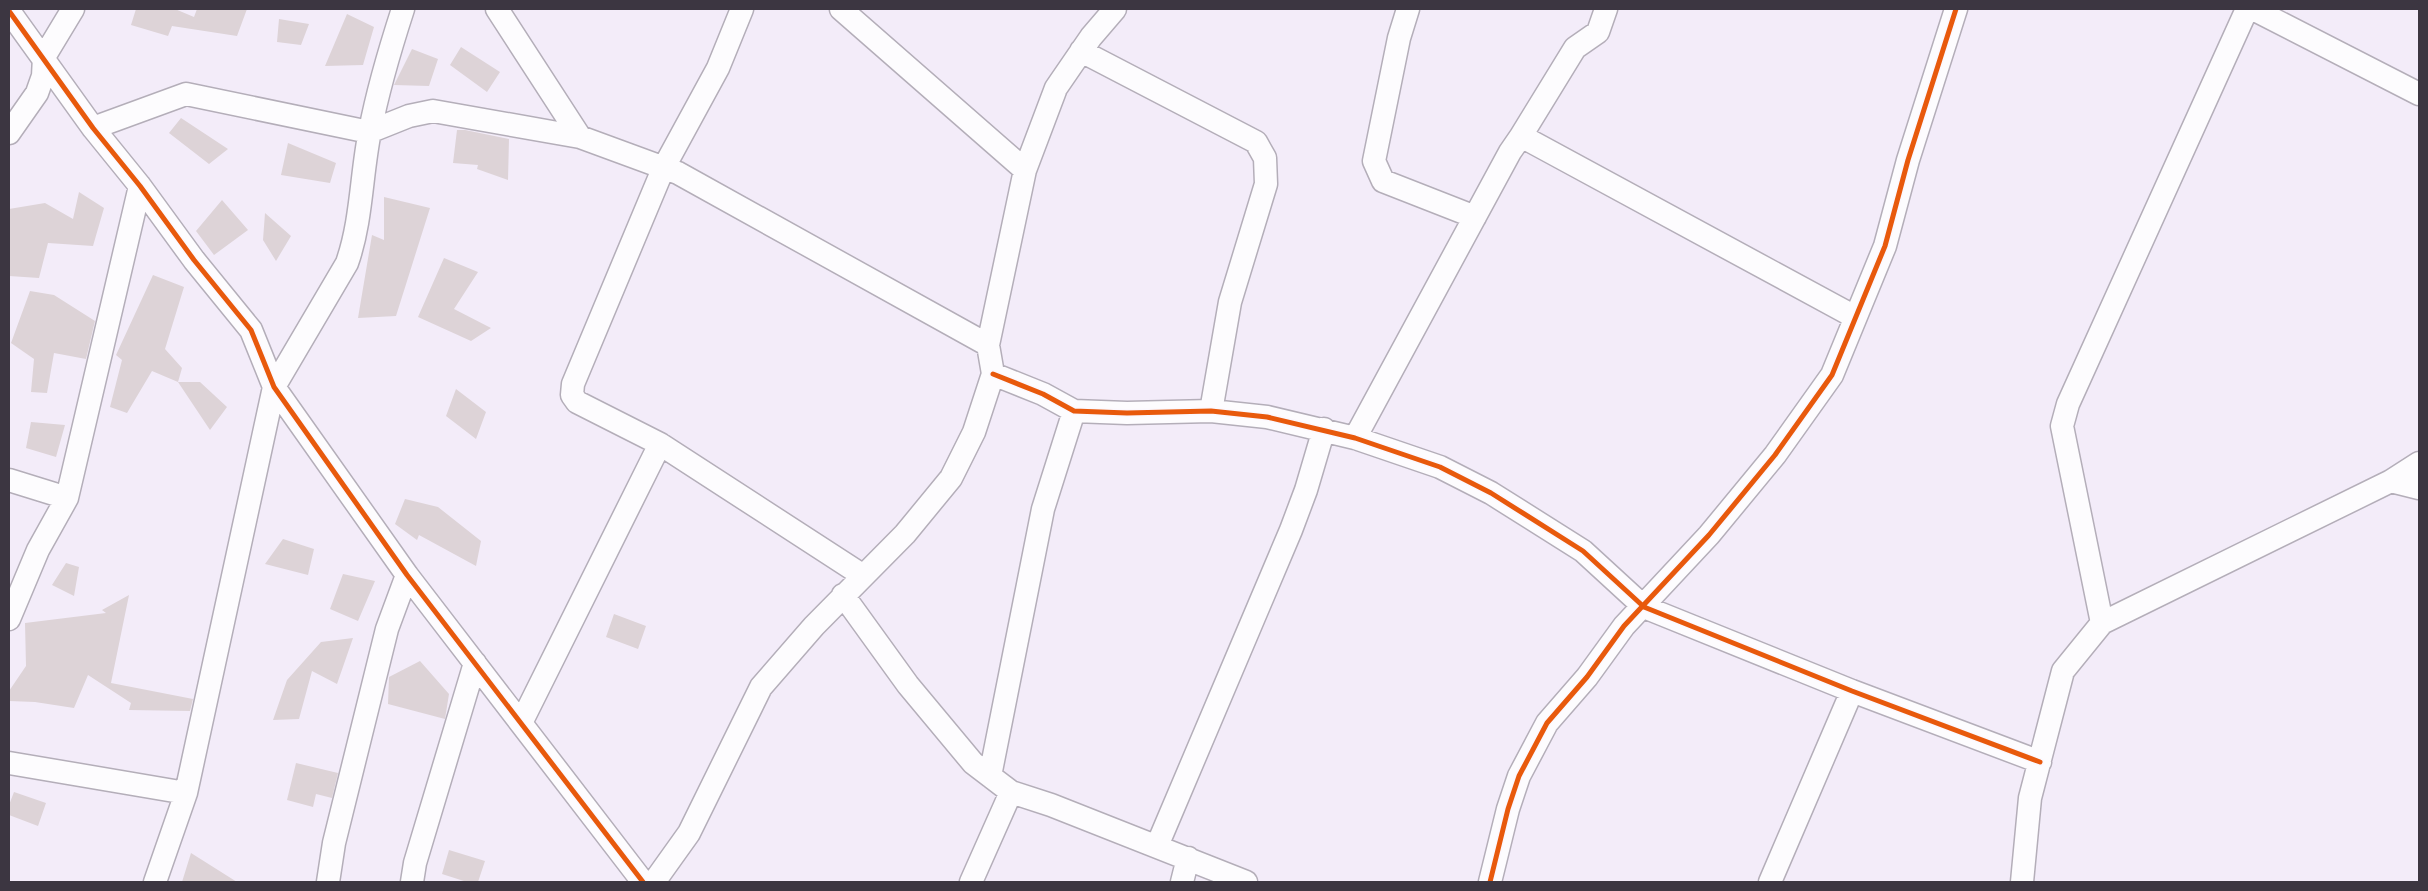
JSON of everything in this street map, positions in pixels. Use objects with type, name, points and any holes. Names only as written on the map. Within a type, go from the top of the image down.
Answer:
[{"type":"street","points":[[9,133],[37,92],[43,76],[44,57],[73,9]]},
{"type":"street","points":[[155,882],[186,793],[274,387],[348,263],[355,240],[369,132],[383,72],[403,9]]},
{"type":"street","points":[[497,9],[580,137]]},
{"type":"street","points":[[742,9],[718,68],[663,169],[578,370],[572,395],[577,402],[660,444],[862,575]]},
{"type":"street","points":[[841,9],[1025,170]]},
{"type":"street","points":[[654,882],[689,833],[761,687],[843,595],[905,534],[951,478],[974,432],[993,374],[988,345],[1025,170],[1056,88],[1115,9]]},
{"type":"street","points":[[1408,9],[1399,38],[1374,161],[1383,181],[1475,217]]},
{"type":"street","points":[[1355,438],[1521,136],[1575,48],[1598,32],[1606,9]]},
{"type":"street","points":[[1490,882],[1508,809],[1519,776],[1547,724],[1587,677],[1624,626],[1644,607],[1709,535],[1775,455],[1832,375],[1885,246],[1908,160],[1956,9]]},
{"type":"street","points":[[2102,623],[2062,426],[2068,404],[2247,9]]},
{"type":"street","points":[[2253,9],[2419,94]]},
{"type":"street","points":[[9,11],[44,57],[93,128],[140,186],[194,260],[251,330],[274,387],[407,575],[643,882]]},
{"type":"street","points":[[1082,51],[1256,142],[1265,158],[1266,184],[1230,302],[1211,411]]},
{"type":"street","points":[[93,128],[186,94],[369,132],[409,116],[433,111],[580,137],[663,169],[678,172],[988,345]]},
{"type":"street","points":[[1521,136],[1855,317]]},
{"type":"street","points":[[9,619],[38,550],[67,498],[140,186]]},
{"type":"street","points":[[993,374],[1043,394],[1074,411],[1127,413],[1211,411],[1267,416],[1355,438],[1440,467],[1491,493],[1583,551],[1644,607],[2040,762]]},
{"type":"street","points":[[990,776],[1043,509],[1074,411]]},
{"type":"street","points":[[1157,846],[1292,530],[1324,429]]},
{"type":"street","points":[[521,723],[660,444]]},
{"type":"street","points":[[2022,882],[2030,798],[2063,670],[2102,623],[2391,481],[2419,463]]},
{"type":"street","points":[[9,480],[67,498]]},
{"type":"street","points":[[2391,481],[2419,488]]},
{"type":"street","points":[[328,882],[334,843],[387,629],[407,575]]},
{"type":"street","points":[[843,595],[908,685],[973,763],[1011,792],[1157,846],[1246,882]]},
{"type":"street","points":[[412,882],[415,863],[475,663]]},
{"type":"street","points":[[1770,882],[1852,690]]},
{"type":"street","points":[[9,763],[186,793]]},
{"type":"street","points":[[971,882],[1011,792]]},
{"type":"street","points":[[1182,882],[1188,858]]},
{"type":"building","points":[[136,9],[175,9],[194,17],[197,9],[247,9],[237,36],[172,26],[168,36],[131,25]]},
{"type":"building","points":[[347,14],[374,27],[363,65],[325,66]]},
{"type":"building","points":[[279,19],[309,24],[301,45],[277,42]]},
{"type":"building","points":[[461,47],[500,72],[487,92],[450,65]]},
{"type":"building","points":[[412,49],[438,59],[429,86],[394,85]]},
{"type":"building","points":[[181,118],[228,149],[209,164],[169,133]]},
{"type":"building","points":[[457,130],[509,139],[508,180],[477,169],[478,165],[453,163]]},
{"type":"building","points":[[288,143],[336,163],[330,183],[281,175]]},
{"type":"building","points":[[79,192],[104,208],[93,246],[48,243],[39,278],[9,276],[9,209],[45,203],[73,219]]},
{"type":"building","points":[[384,197],[430,208],[396,316],[358,318],[372,235],[384,240]]},
{"type":"building","points":[[222,200],[248,230],[214,255],[196,231]]},
{"type":"building","points":[[265,213],[291,236],[276,261],[263,240]]},
{"type":"building","points":[[444,258],[478,272],[454,309],[491,328],[471,341],[418,317]]},
{"type":"building","points":[[153,275],[184,287],[165,349],[182,368],[178,382],[152,371],[127,413],[110,407],[122,360],[116,355]]},
{"type":"building","points":[[30,291],[54,295],[95,321],[86,359],[54,353],[47,393],[31,392],[34,359],[11,343]]},
{"type":"building","points":[[178,382],[200,382],[227,407],[210,430]]},
{"type":"building","points":[[456,389],[486,412],[476,439],[446,416]]},
{"type":"building","points":[[31,422],[65,425],[56,457],[26,448]]},
{"type":"building","points":[[405,499],[438,507],[481,541],[476,566],[419,535],[417,540],[395,524]]},
{"type":"building","points":[[283,539],[314,549],[308,575],[265,564]]},
{"type":"building","points":[[66,563],[79,567],[74,596],[52,585]]},
{"type":"building","points":[[343,574],[375,581],[358,621],[330,609]]},
{"type":"building","points":[[129,595],[111,683],[193,699],[190,711],[129,710],[131,703],[88,675],[74,708],[35,702],[9,701],[9,691],[26,666],[25,623],[106,613],[102,610]]},
{"type":"building","points":[[614,614],[646,626],[638,649],[606,637]]},
{"type":"building","points":[[353,638],[337,684],[312,671],[299,719],[273,720],[287,680],[321,642]]},
{"type":"building","points":[[420,661],[449,694],[445,719],[388,704],[389,677]]},
{"type":"building","points":[[296,763],[338,773],[332,798],[316,794],[313,807],[287,800]]},
{"type":"building","points":[[14,792],[46,803],[38,826],[9,815],[9,805]]},
{"type":"building","points":[[449,850],[485,861],[478,882],[467,882],[442,874]]},
{"type":"building","points":[[191,853],[237,882],[182,882]]},
{"type":"cycle path","points":[[1490,882],[1508,809],[1519,776],[1547,723],[1587,677],[1624,626],[1709,535],[1775,455],[1832,375],[1885,246],[1908,160],[1956,9]]},
{"type":"cycle path","points":[[9,11],[93,128],[140,186],[194,260],[251,330],[274,387],[407,575],[643,882]]},
{"type":"cycle path","points":[[993,374],[1043,394],[1074,411],[1127,413],[1211,411],[1267,417],[1355,438],[1440,467],[1491,493],[1583,551],[1644,607],[1852,691],[2040,762]]}]
